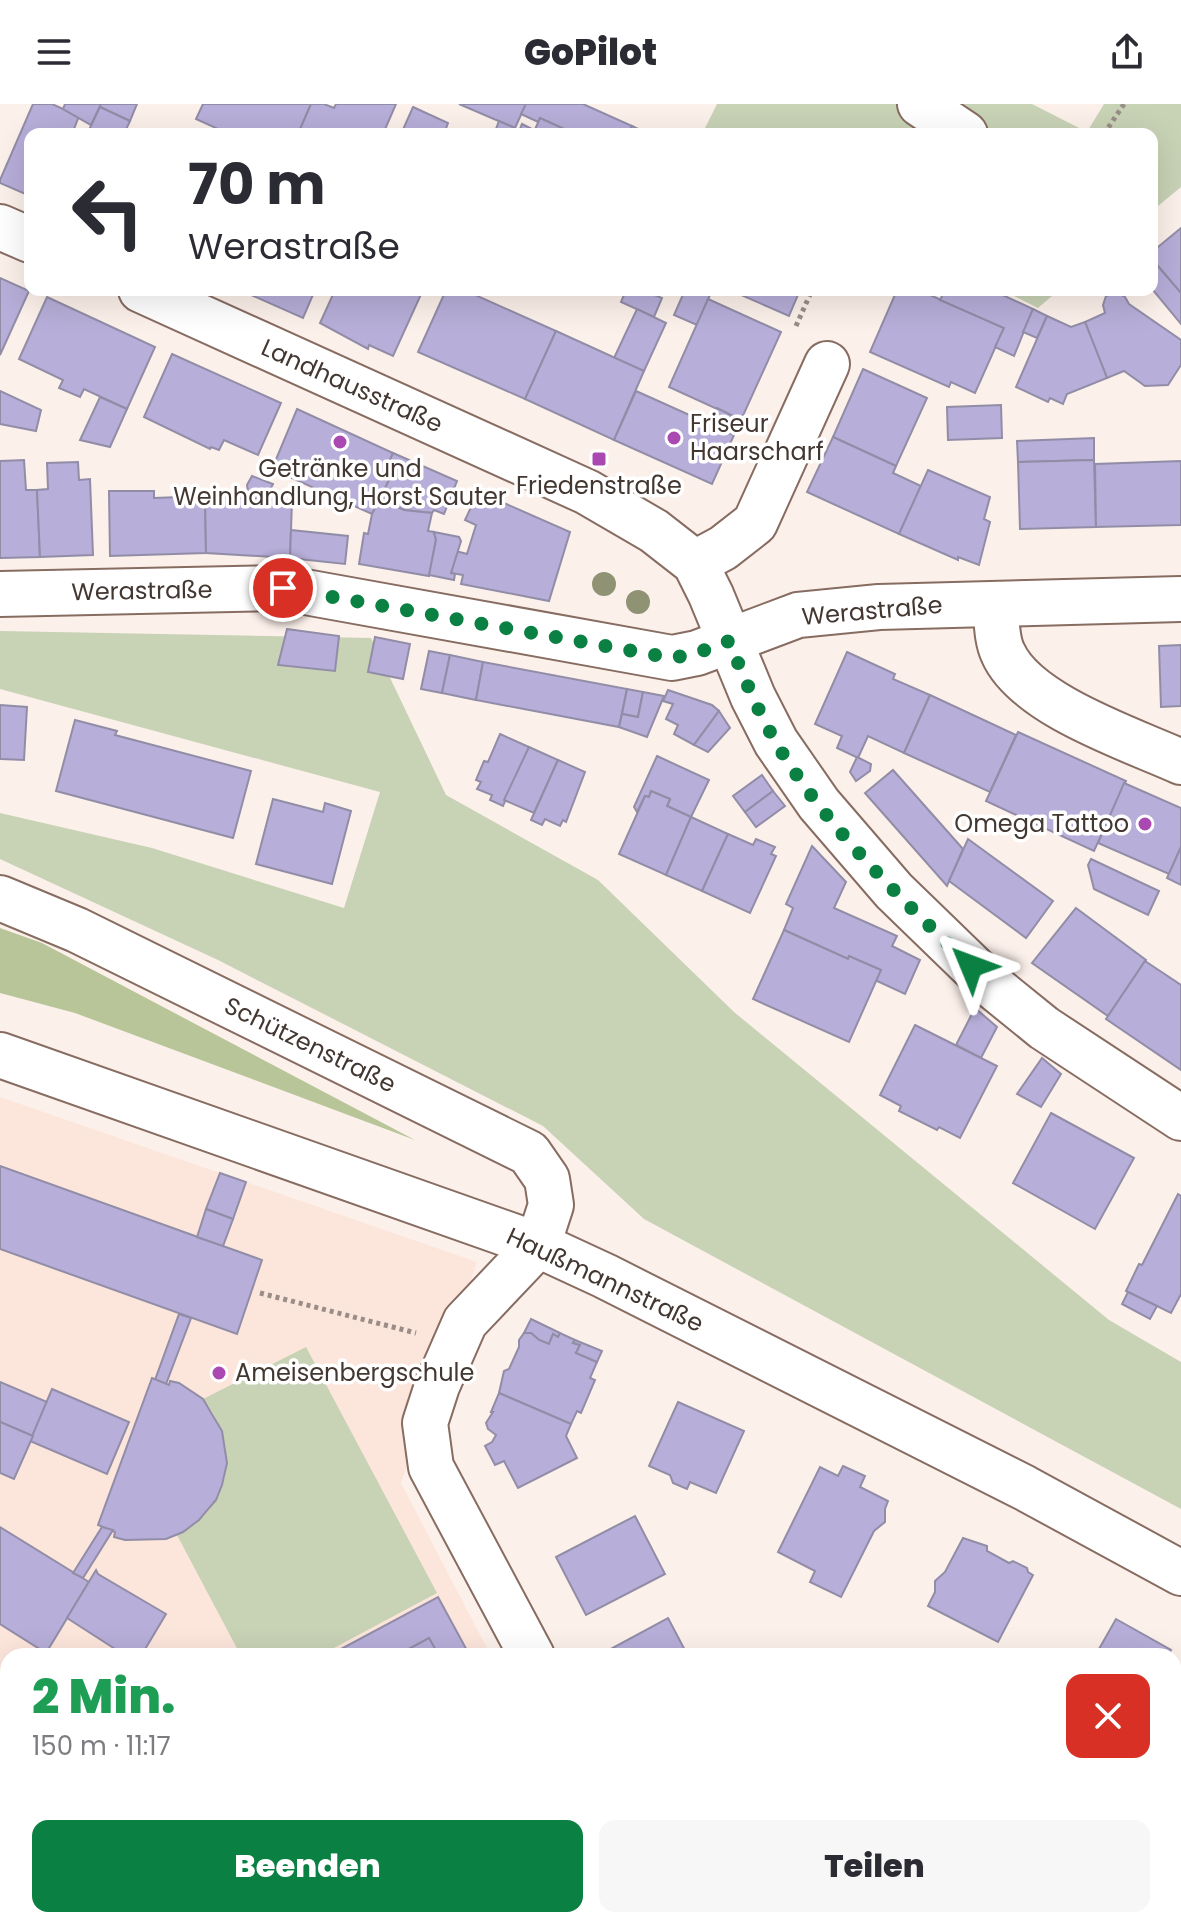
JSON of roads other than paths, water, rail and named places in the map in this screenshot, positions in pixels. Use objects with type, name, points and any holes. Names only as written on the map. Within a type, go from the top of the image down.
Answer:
[{"type":"street","points":[[920,104],[956,128]]},
{"type":"street","points":[[0,227],[24,237]]},
{"type":"street","name":"Landhausstraße","points":[[154,296],[587,492],[654,531],[695,563],[753,697],[776,742],[819,804],[894,891],[991,985],[1044,1028],[1181,1118]]},
{"type":"street","points":[[695,563],[723,548],[755,523],[827,364]]},
{"type":"street","name":"Werastraße","points":[[0,594],[283,588],[672,658],[697,653],[798,615],[879,607],[1181,599]]},
{"type":"street","points":[[995,604],[1002,652],[1015,672],[1037,694],[1181,762]]},
{"type":"street","name":"Schützenstraße","points":[[0,898],[77,930],[529,1153],[547,1179],[551,1205],[538,1245]]},
{"type":"street","name":"Haußmannstraße","points":[[0,1055],[538,1245],[1011,1481],[1181,1573]]},
{"type":"street","points":[[528,1648],[431,1467],[425,1423],[465,1322],[538,1245]]},
{"type":"place","name":"Friseur Haarscharf","points":[[674,438]]},
{"type":"place","name":"Getränke und Weinhandlung, Horst Sauter","points":[[340,442]]},
{"type":"place","name":"Friedenstraße","points":[[599,459]]},
{"type":"place","name":"Omega Tattoo","points":[[1145,824]]},
{"type":"place","name":"Ameisenbergschule","points":[[219,1373]]}]
